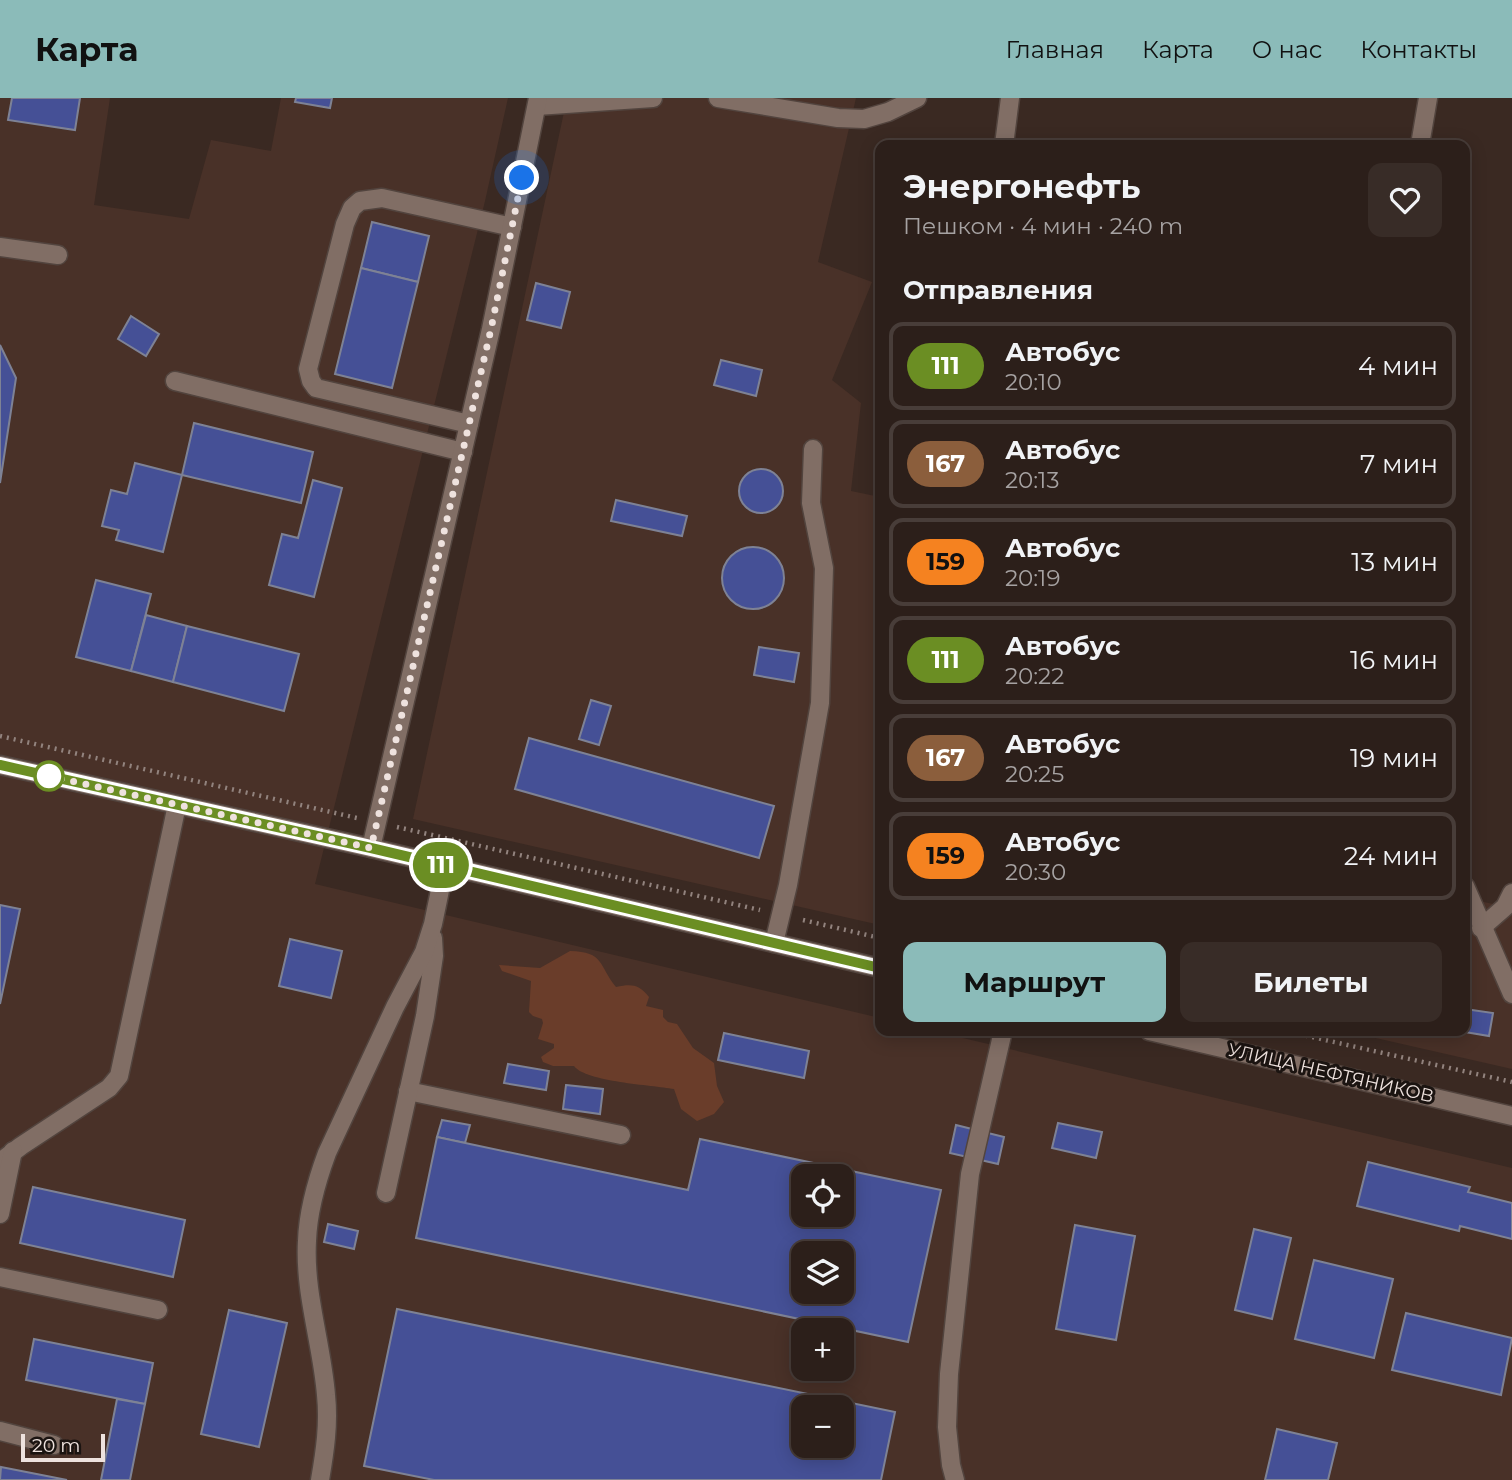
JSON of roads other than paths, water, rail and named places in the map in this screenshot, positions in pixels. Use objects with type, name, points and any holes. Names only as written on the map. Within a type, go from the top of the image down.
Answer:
[{"type":"street","points":[[371,848],[470,424],[538,102],[653,98]]},
{"type":"street","points":[[718,98],[838,118],[864,119],[888,112],[917,98]]},
{"type":"street","points":[[1005,140],[1010,98]]},
{"type":"street","points":[[1421,140],[1428,98]]},
{"type":"street","points":[[470,424],[316,388],[308,369],[345,224],[352,208],[359,201],[382,198],[512,227]]},
{"type":"street","points":[[0,247],[58,255]]},
{"type":"street","points":[[175,381],[463,452]]},
{"type":"street","points":[[774,943],[791,873],[820,703],[824,568],[811,503],[813,449]]},
{"type":"street","points":[[0,765],[371,848],[875,967]]},
{"type":"street","points":[[0,1214],[7,1157],[109,1088],[119,1076],[177,805]]},
{"type":"street","points":[[320,1480],[327,1440],[326,1395],[308,1269],[307,1240],[318,1178],[355,1092],[424,952],[433,925],[445,866]]},
{"type":"street","points":[[1482,928],[1501,912],[1512,893]]},
{"type":"street","points":[[1470,898],[1512,993]]},
{"type":"street","points":[[386,1193],[426,1004],[433,956],[433,925]]},
{"type":"street","points":[[955,1480],[947,1427],[958,1294],[971,1174],[1002,1036]]},
{"type":"street","name":"УЛИЦА НЕФТЯНИКОВ","points":[[1170,1036],[1512,1116]]},
{"type":"street","points":[[408,1091],[621,1135]]},
{"type":"street","points":[[0,1277],[158,1310]]},
{"type":"street","points":[[0,1431],[54,1445]]}]
